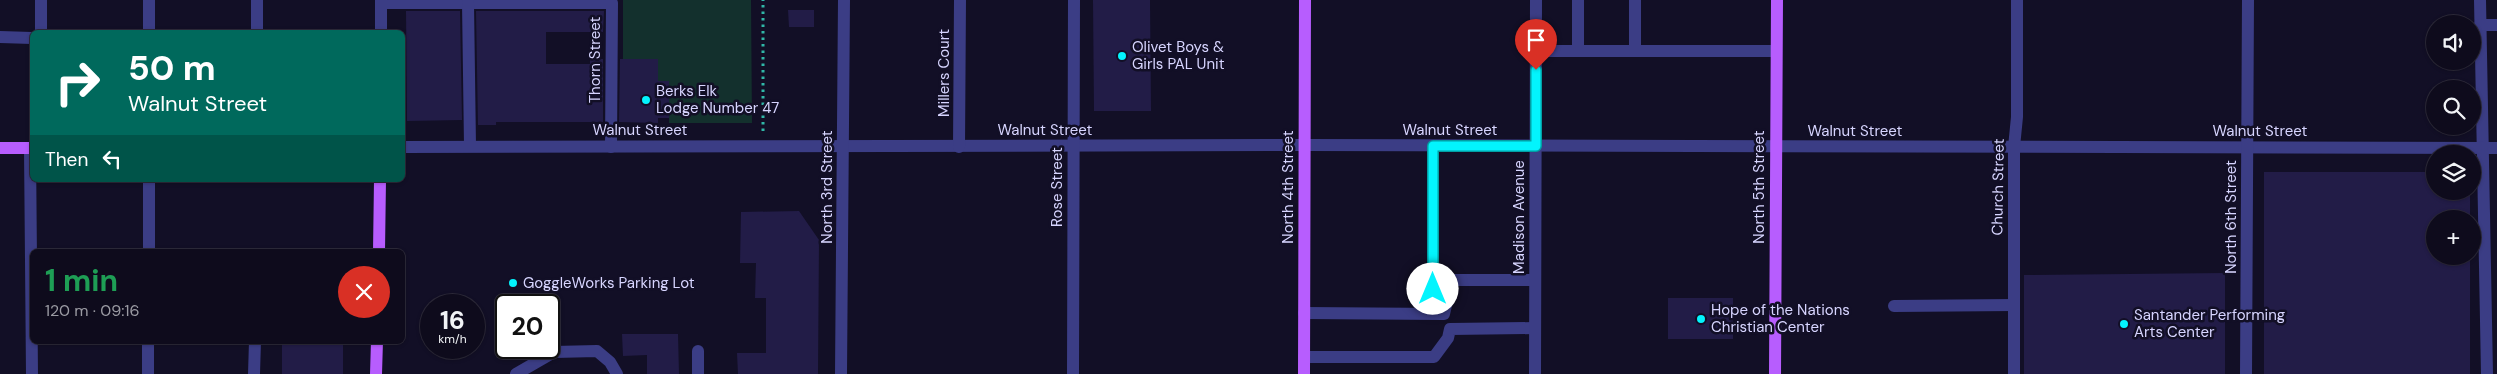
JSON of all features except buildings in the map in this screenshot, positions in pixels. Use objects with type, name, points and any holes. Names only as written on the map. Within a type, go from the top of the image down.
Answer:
[{"type":"main road","name":"North 4th Street","points":[[1304,374],[1305,0]]},
{"type":"main road","name":"North 5th Street","points":[[1775,374],[1777,0]]},
{"type":"main road","points":[[0,148],[30,148]]},
{"type":"main road","points":[[379,249],[380,182]]},
{"type":"main road","points":[[376,374],[377,344]]},
{"type":"street","points":[[41,0],[41,30]]},
{"type":"street","points":[[149,0],[149,30]]},
{"type":"street","points":[[257,0],[257,30]]},
{"type":"street","name":"North 3rd Street","points":[[841,374],[844,0]]},
{"type":"street","name":"Millers Court","points":[[959,147],[960,0]]},
{"type":"street","name":"Rose Street","points":[[1073,374],[1074,0]]},
{"type":"street","name":"Madison Avenue","points":[[1535,374],[1536,0]]},
{"type":"street","points":[[1578,0],[1578,50]]},
{"type":"street","points":[[1635,0],[1635,50]]},
{"type":"street","name":"Church Street","points":[[2014,374],[2014,147],[2017,117],[2017,0]]},
{"type":"street","name":"North 6th Street","points":[[2246,374],[2248,0]]},
{"type":"street","points":[[2480,0],[2480,15]]},
{"type":"street","points":[[381,30],[381,1],[468,3],[470,146]]},
{"type":"street","name":"Thorn Street","points":[[468,3],[612,3],[611,147]]},
{"type":"street","points":[[2481,25],[2497,25]]},
{"type":"street","points":[[0,38],[30,38]]},
{"type":"street","points":[[1536,51],[1776,51]]},
{"type":"street","points":[[2481,70],[2482,148],[2492,343],[2487,374]]},
{"type":"street","name":"Walnut Street","points":[[405,147],[1304,145],[2497,148]]},
{"type":"street","points":[[1433,146],[1433,289]]},
{"type":"street","points":[[31,182],[32,249]]},
{"type":"street","points":[[149,182],[149,249]]},
{"type":"street","points":[[1304,357],[1434,357],[1448,338],[1450,329],[1444,314],[1452,280],[1535,280]]},
{"type":"street","points":[[1894,306],[2014,305]]},
{"type":"street","points":[[1304,313],[1444,314]]},
{"type":"street","points":[[1450,329],[1535,328]]},
{"type":"street","points":[[32,344],[32,374]]},
{"type":"street","points":[[148,344],[148,374]]},
{"type":"street","points":[[254,374],[255,344]]},
{"type":"street","points":[[516,374],[554,352],[597,351],[610,362],[617,374]]},
{"type":"street","points":[[698,351],[698,374]]},
{"type":"path","points":[[763,0],[763,147]]},
{"type":"green space","points":[[623,0],[751,0],[752,123],[669,123],[669,81],[658,81],[658,59],[623,59]]},
{"type":"place","name":"Olivet Boys & Girls PAL Unit","points":[[1122,56]]},
{"type":"place","name":"Berks Elk Lodge Number 47","points":[[646,100]]},
{"type":"place","name":"GoggleWorks Parking Lot","points":[[513,283]]},
{"type":"place","name":"Hope of the Nations Christian Center","points":[[1701,319]]},
{"type":"place","name":"Santander Performing Arts Center","points":[[2124,324]]},
{"type":"route","points":[[1433,289],[1433,146],[1536,146],[1536,70]]}]
